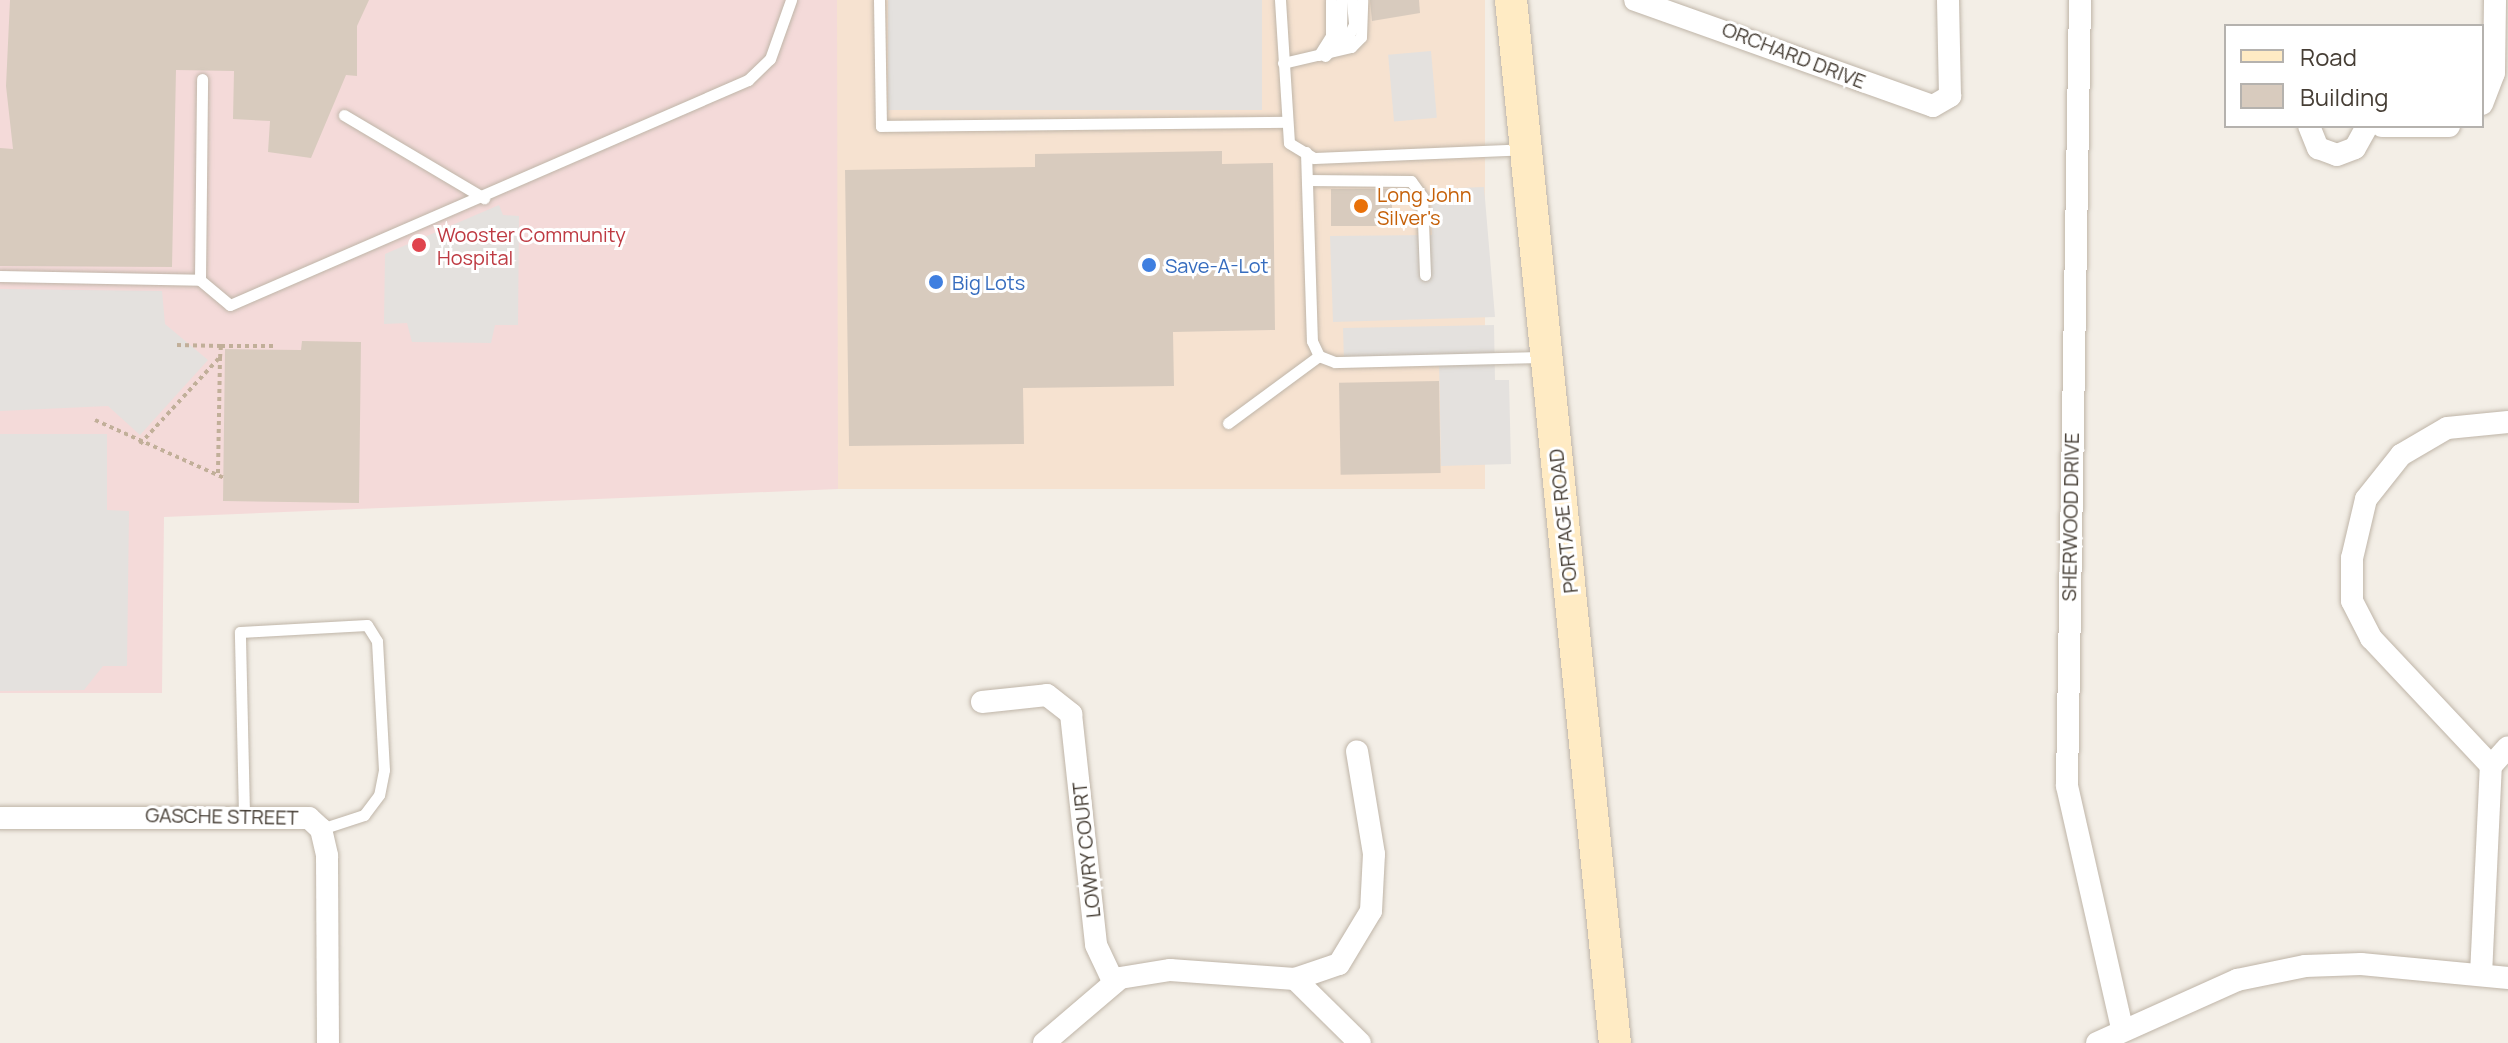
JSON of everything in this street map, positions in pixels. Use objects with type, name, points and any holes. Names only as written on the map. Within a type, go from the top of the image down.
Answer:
[{"type":"main road","name":"PORTAGE ROAD","points":[[1511,0],[1615,1043]]},
{"type":"street","name":"ORCHARD DRIVE","points":[[1635,0],[1933,106],[1950,96],[1948,0]]},
{"type":"street","name":"SHERWOOD DRIVE","points":[[2080,0],[2067,786],[2122,1028]]},
{"type":"street","points":[[2484,99],[2494,73],[2495,0]]},
{"type":"street","points":[[2310,128],[2318,148],[2337,155],[2355,148],[2366,128]]},
{"type":"street","points":[[2491,766],[2371,638],[2352,601],[2352,558],[2366,499],[2401,455],[2447,428],[2508,422]]},
{"type":"street","name":"LOWRY COURT","points":[[982,702],[1047,695],[1071,714],[1096,945],[1114,983]]},
{"type":"street","points":[[2481,975],[2491,766],[2508,747]]},
{"type":"street","points":[[1044,1043],[1114,983],[1170,970],[1295,979],[1339,964],[1371,911],[1374,854],[1357,751]]},
{"type":"street","name":"GASCHE STREET","points":[[0,818],[287,813],[321,829],[327,856],[328,1043]]},
{"type":"street","points":[[2097,1043],[2122,1028],[2237,980],[2305,966],[2508,978]]},
{"type":"street","points":[[1295,979],[1360,1043]]},
{"type":"lane","points":[[0,276],[200,280],[230,305],[484,198],[748,80],[770,59],[791,0]]},
{"type":"lane","points":[[879,0],[881,126],[1286,122]]},
{"type":"lane","points":[[1280,0],[1289,143],[1306,152],[1525,149]]},
{"type":"lane","points":[[1319,59],[1331,36],[1331,0]]},
{"type":"lane","points":[[1319,59],[1341,39],[1342,0]]},
{"type":"lane","points":[[1336,55],[1354,24],[1352,0]]},
{"type":"lane","points":[[1283,63],[1336,55],[1361,37],[1362,0]]},
{"type":"lane","points":[[200,280],[202,79]]},
{"type":"lane","points":[[344,115],[484,198]]},
{"type":"lane","points":[[1306,152],[1312,341],[1319,356],[1335,362],[1546,357]]},
{"type":"lane","points":[[1307,180],[1411,181],[1422,196],[1425,275]]},
{"type":"lane","points":[[1228,423],[1319,356]]},
{"type":"lane","points":[[244,814],[240,632],[367,625],[377,641],[384,770],[379,795],[364,815],[321,829]]},
{"type":"path","points":[[177,345],[274,346]]},
{"type":"path","points":[[95,420],[140,444],[221,477],[221,346]]},
{"type":"path","points":[[140,444],[220,357]]},
{"type":"shaded area","name":"Wooster Community Hospital","points":[[0,0],[837,0],[838,489],[164,517],[162,693],[0,693]]},
{"type":"shaded area","points":[[837,0],[1485,0],[1485,489],[837,489]]},
{"type":"shaded area","points":[[888,0],[1262,0],[1262,110],[888,110]]},
{"type":"shaded area","points":[[1431,51],[1437,118],[1394,121],[1388,55]]},
{"type":"shaded area","points":[[1484,187],[1495,317],[1333,322],[1330,236],[1432,235],[1431,189]]},
{"type":"shaded area","points":[[499,205],[503,215],[519,216],[518,325],[495,325],[491,343],[412,342],[407,323],[384,324],[385,254]]},
{"type":"shaded area","points":[[0,289],[162,291],[165,324],[208,360],[140,435],[108,406],[0,411]]},
{"type":"shaded area","points":[[1494,325],[1495,380],[1509,380],[1511,464],[1441,466],[1439,360],[1344,362],[1343,328]]},
{"type":"shaded area","points":[[0,434],[107,434],[107,510],[129,511],[127,666],[103,666],[84,690],[0,691]]},
{"type":"building","points":[[10,0],[369,0],[357,26],[357,76],[346,75],[311,158],[268,152],[270,121],[233,119],[234,71],[176,70],[172,267],[0,266],[0,148],[13,149],[6,86]]},
{"type":"building","points":[[1370,0],[1419,0],[1420,13],[1372,21]]},
{"type":"building","points":[[1222,151],[1222,164],[1273,163],[1275,330],[1173,332],[1174,386],[1023,388],[1024,444],[849,446],[845,170],[1035,167],[1035,154]]},
{"type":"building","name":"Long John Silver's","points":[[1331,189],[1392,189],[1392,226],[1331,226]]},
{"type":"building","points":[[302,341],[361,342],[359,503],[223,501],[225,349],[301,350]]},
{"type":"building","points":[[1439,381],[1441,473],[1341,475],[1339,383]]},
{"type":"place","name":"Long John Silver's","points":[[1361,206]]},
{"type":"place","name":"Wooster Community Hospital","points":[[419,245]]},
{"type":"place","name":"Save-A-Lot","points":[[1149,265]]},
{"type":"place","name":"Big Lots","points":[[936,282]]}]
